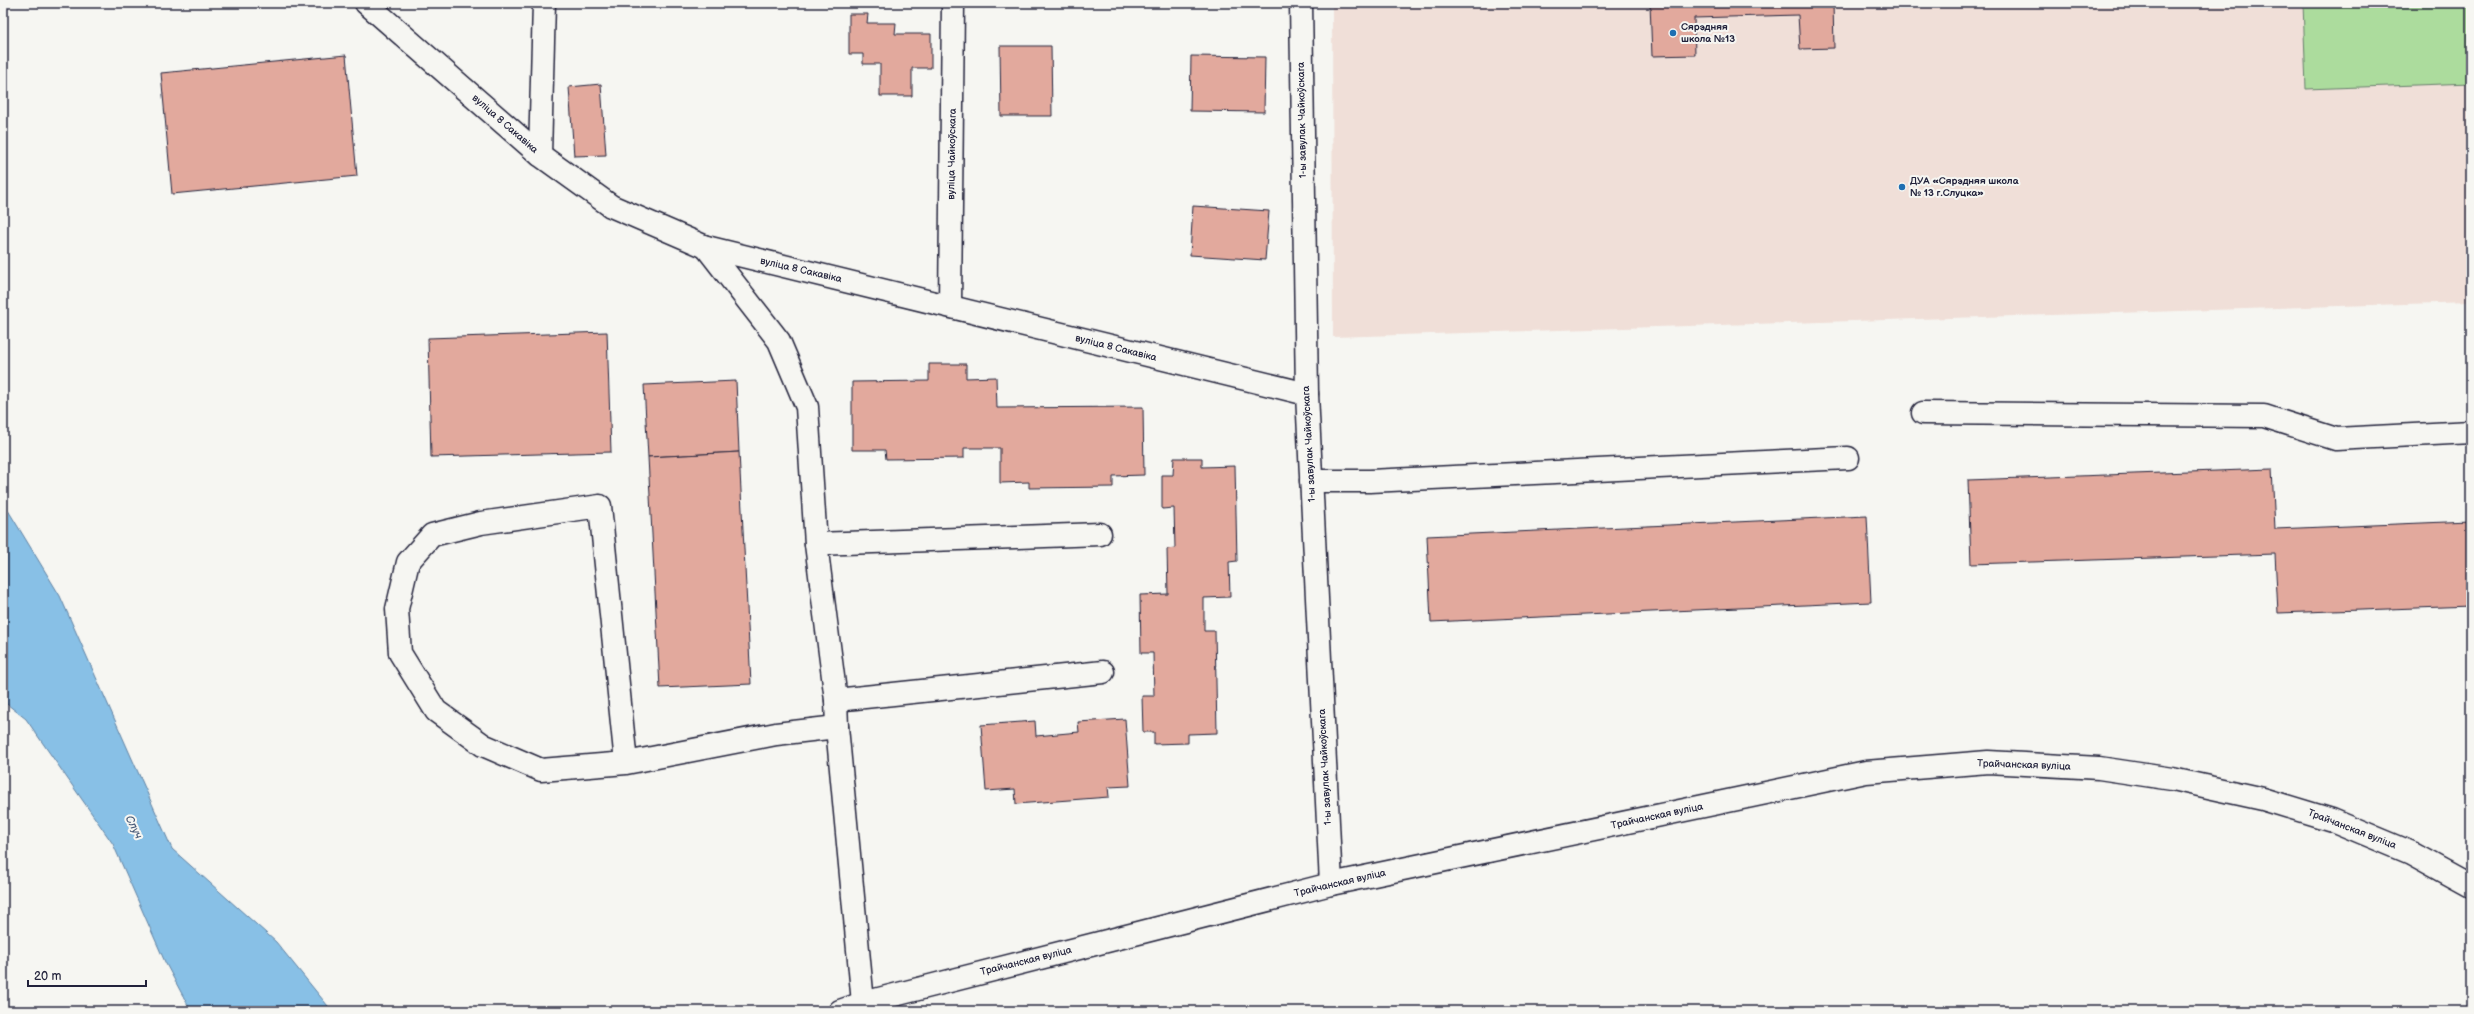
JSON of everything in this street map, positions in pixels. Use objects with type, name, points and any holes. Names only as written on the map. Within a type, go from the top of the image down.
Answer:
[{"type":"street","name":"вуліца 8 Сакавіка","points":[[366,3],[540,155],[611,206],[706,247],[1306,394]]},
{"type":"street","points":[[540,155],[544,3]]},
{"type":"street","name":"вуліца Чайкоўскага","points":[[950,306],[953,3]]},
{"type":"street","name":"1-ы завулак Чайкоўскага","points":[[1301,3],[1306,394],[1330,884]]},
{"type":"street","points":[[706,247],[779,341],[806,407],[816,544],[836,700],[837,727],[863,1003]]},
{"type":"street","points":[[1923,413],[2264,416],[2336,439],[2471,432]]},
{"type":"street","points":[[1311,481],[1378,480],[1848,458]]},
{"type":"street","points":[[626,762],[600,506],[481,523],[432,535],[408,562],[397,609],[400,653],[436,711],[483,745],[541,770],[626,762],[776,734],[837,727]]},
{"type":"street","points":[[816,544],[1100,534]]},
{"type":"street","points":[[836,700],[1103,672]]},
{"type":"street","name":"Трайчанская вуліца","points":[[840,1011],[863,1003],[1330,884],[1866,772],[1988,762],[2099,768],[2172,779],[2264,799],[2332,820],[2411,853],[2471,886]]},
{"type":"shaded area","name":"ДУА «Сярэдняя школа № 13 г.Слуцка»","points":[[1332,3],[2471,3],[2471,302],[1333,337]]},
{"type":"green space","points":[[2303,3],[2471,3],[2471,83],[2306,89]]},
{"type":"water","name":"Случ","points":[[3,502],[60,596],[172,849],[276,942],[332,1011],[191,1011],[165,962],[113,844],[26,719],[3,701]]},
{"type":"building","name":"Сярэдняя школа №13","points":[[1650,3],[1833,3],[1834,48],[1800,49],[1798,15],[1694,18],[1695,55],[1652,56]]},
{"type":"building","points":[[849,14],[868,14],[867,23],[896,23],[895,34],[931,34],[931,68],[912,68],[912,96],[880,96],[880,64],[863,64],[863,54],[849,54]]},
{"type":"building","points":[[1000,46],[1051,46],[1052,116],[1001,116]]},
{"type":"building","points":[[346,55],[357,176],[172,194],[161,73]]},
{"type":"building","points":[[1191,56],[1265,57],[1264,112],[1190,111]]},
{"type":"building","points":[[601,84],[606,155],[574,156],[569,87]]},
{"type":"building","points":[[1193,206],[1269,211],[1265,260],[1190,255]]},
{"type":"building","points":[[607,332],[611,452],[431,457],[428,338]]},
{"type":"building","points":[[929,364],[966,364],[966,378],[996,377],[997,408],[1143,407],[1144,475],[1113,476],[1113,487],[1029,488],[1029,482],[1000,483],[1000,448],[964,448],[964,458],[886,459],[885,450],[852,450],[852,382],[929,381]]},
{"type":"building","points":[[736,381],[739,452],[648,457],[644,385]]},
{"type":"building","points":[[739,452],[751,684],[660,688],[648,457]]},
{"type":"building","points":[[1174,458],[1202,458],[1202,467],[1235,466],[1237,561],[1229,562],[1230,597],[1204,598],[1204,631],[1215,631],[1217,733],[1188,734],[1188,743],[1154,744],[1154,732],[1143,732],[1142,696],[1154,696],[1153,653],[1141,653],[1140,595],[1168,594],[1167,549],[1175,548],[1174,508],[1162,509],[1162,475],[1173,475]]},
{"type":"building","points":[[2272,469],[2275,529],[2471,521],[2471,606],[2278,613],[2275,554],[1971,564],[1968,480]]},
{"type":"building","points":[[1867,516],[1871,602],[1431,622],[1427,536]]},
{"type":"building","points":[[1125,719],[1130,786],[1108,787],[1109,797],[1016,804],[1015,789],[986,791],[981,725],[1035,721],[1036,736],[1079,732],[1078,722]]},
{"type":"place","name":"Сярэдняя школа №13","points":[[1673,33]]},
{"type":"place","name":"ДУА «Сярэдняя школа № 13 г.Слуцка»","points":[[1902,187]]}]
